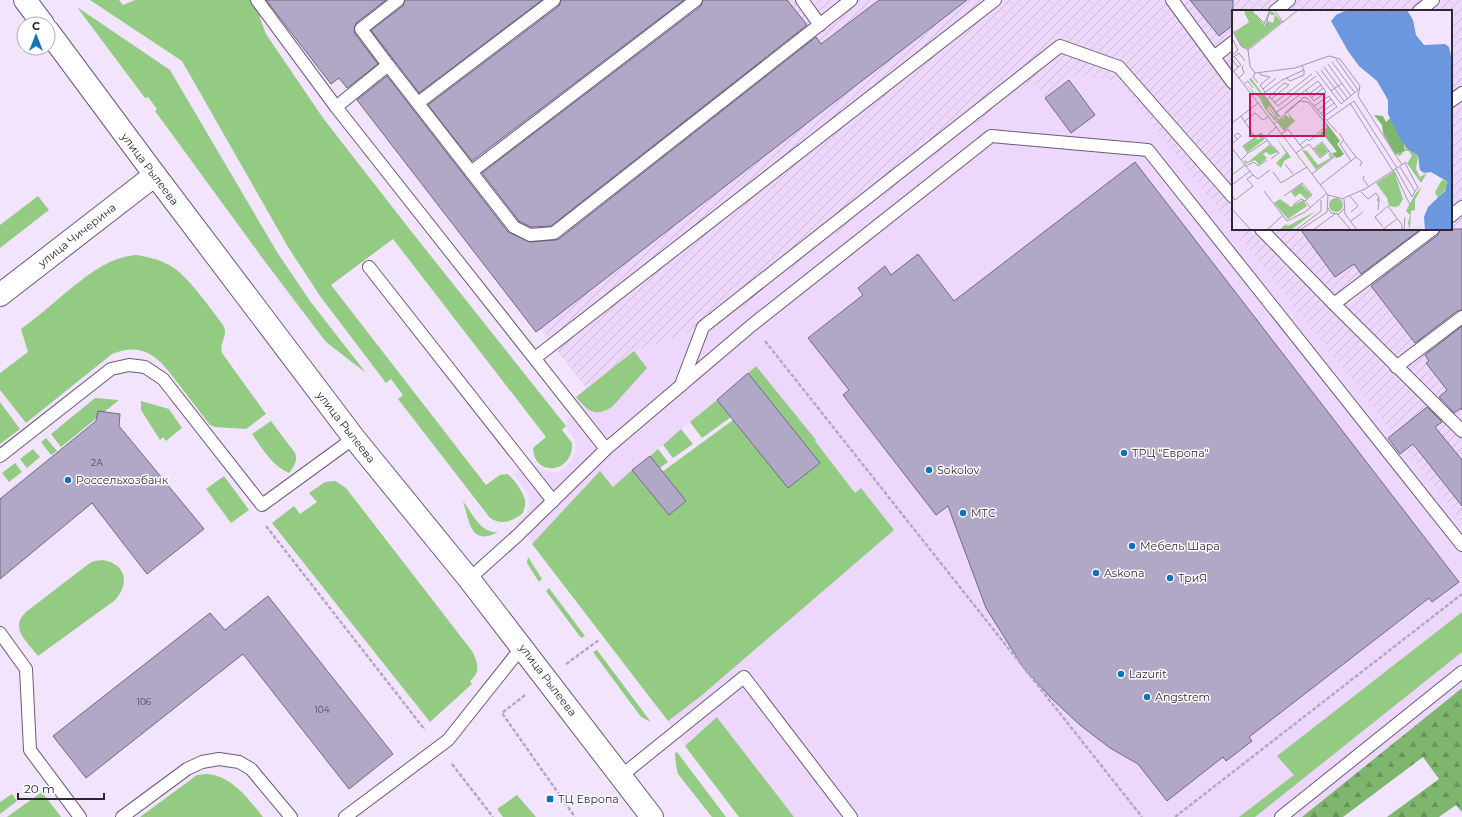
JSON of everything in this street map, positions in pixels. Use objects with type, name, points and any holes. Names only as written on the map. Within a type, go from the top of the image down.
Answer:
[{"type":"main road","points":[[25,0],[37,16]]},
{"type":"main road","name":"улица Рылеева","points":[[56,42],[354,438],[469,579],[652,817]]},
{"type":"main road","name":"улица Чичерина","points":[[0,295],[155,175]]},
{"type":"lane","points":[[258,0],[336,107],[606,449]]},
{"type":"lane","points":[[398,0],[361,29],[514,227],[530,235],[554,233],[852,0]]},
{"type":"lane","points":[[418,103],[554,0]]},
{"type":"lane","points":[[471,172],[696,0]]},
{"type":"lane","points":[[802,0],[820,25]]},
{"type":"lane","points":[[535,358],[995,0]]},
{"type":"lane","points":[[1172,0],[1232,82]]},
{"type":"lane","points":[[1276,10],[1289,0]]},
{"type":"lane","points":[[1420,10],[1433,0]]},
{"type":"lane","points":[[1214,57],[1232,43]]},
{"type":"lane","points":[[680,386],[703,327],[1060,46],[1119,67],[1232,196]]},
{"type":"lane","points":[[336,107],[388,65]]},
{"type":"lane","points":[[1452,100],[1462,93]]},
{"type":"lane","points":[[469,579],[518,536],[606,449],[680,386],[752,325],[991,136],[1148,150],[1462,546]]},
{"type":"lane","points":[[1452,215],[1462,208]]},
{"type":"lane","points":[[1334,304],[1432,230]]},
{"type":"lane","points":[[1268,231],[1334,304],[1396,367],[1461,427]]},
{"type":"lane","points":[[369,267],[552,501]]},
{"type":"lane","points":[[1396,367],[1462,318]]},
{"type":"lane","points":[[0,456],[111,369],[129,365],[144,367],[162,379],[262,505],[354,438]]},
{"type":"lane","points":[[0,633],[26,669],[30,750],[80,817]]},
{"type":"lane","points":[[345,817],[448,740],[522,647]]},
{"type":"lane","points":[[1281,817],[1462,672]]},
{"type":"lane","points":[[621,776],[744,677],[851,817]]},
{"type":"lane","points":[[122,817],[187,768],[202,762],[219,759],[239,762],[251,769],[291,817]]},
{"type":"path","points":[[752,325],[1142,817]]},
{"type":"path","points":[[262,505],[259,516],[493,817]]},
{"type":"path","points":[[1175,817],[1462,594]]},
{"type":"shaded area","points":[[283,0],[1462,0],[1462,522],[1235,230],[1452,230],[1452,10],[1232,10],[1232,227],[1119,81],[1075,75],[1045,98],[1032,80],[728,319],[634,351],[587,389]]},
{"type":"shaded area","points":[[1075,75],[1119,81],[1232,226],[1232,230],[1235,230],[1462,522],[1462,688],[1302,817],[739,817],[517,523],[528,511],[530,503],[527,492],[514,474],[532,460],[535,465],[548,472],[559,472],[565,468],[576,453],[577,447],[573,436],[566,426],[576,397],[634,351],[728,319],[1032,80],[1069,80]],"holes":[[[748,374],[807,447],[815,441],[855,493],[861,489],[767,639],[632,470]]]},
{"type":"green space","points":[[90,0],[119,0],[123,5],[135,0],[260,0],[260,18],[266,34],[323,118],[566,426],[562,430],[572,443],[571,453],[567,461],[561,466],[546,468],[535,458],[533,448],[546,437],[393,239],[331,285],[486,485],[500,475],[507,474],[510,476],[525,500],[523,513],[507,522],[499,522],[490,518],[398,399],[403,395],[391,379],[386,383],[320,296],[288,247],[182,61]]},
{"type":"green space","points":[[77,7],[170,70],[277,252],[310,301],[366,373],[326,342],[266,263],[155,111],[157,109],[148,97],[145,98]]},
{"type":"green space","points":[[38,196],[49,210],[0,248],[0,225]]},
{"type":"green space","points":[[136,255],[161,261],[170,265],[180,273],[187,279],[223,325],[225,329],[225,336],[221,349],[222,353],[266,414],[246,429],[215,427],[210,425],[166,368],[152,355],[144,351],[124,350],[112,354],[26,423],[0,390],[0,373],[28,352],[21,329],[97,269],[115,260]]},
{"type":"green space","points":[[634,351],[647,368],[612,407],[596,412],[584,406],[576,397]]},
{"type":"green space","points":[[756,366],[816,440],[815,441],[855,493],[861,488],[894,530],[701,696],[668,721],[532,544],[600,471],[613,487],[632,470],[669,515],[686,501],[662,472],[733,420],[788,488],[820,463],[748,373]]},
{"type":"green space","points":[[95,398],[119,400],[61,447],[51,434]]},
{"type":"green space","points":[[717,400],[731,417],[702,438],[690,422]]},
{"type":"green space","points":[[141,401],[169,409],[182,428],[166,441],[163,437],[160,440],[141,410]]},
{"type":"green space","points":[[0,402],[20,429],[0,444]]},
{"type":"green space","points":[[271,421],[295,453],[295,463],[289,473],[277,466],[272,461],[252,434]]},
{"type":"green space","points":[[681,429],[693,444],[673,458],[663,445]]},
{"type":"green space","points":[[46,438],[57,451],[51,455],[41,442]]},
{"type":"green space","points":[[33,449],[40,457],[27,468],[20,459]]},
{"type":"green space","points":[[658,449],[668,462],[660,468],[650,456]]},
{"type":"green space","points":[[15,463],[22,472],[9,482],[2,473]]},
{"type":"green space","points":[[224,476],[249,510],[231,523],[206,489]]},
{"type":"green space","points":[[335,481],[346,488],[472,651],[476,659],[477,671],[470,681],[472,684],[430,722],[272,523],[294,506],[300,514],[317,502],[309,493],[325,482]]},
{"type":"green space","points":[[463,501],[482,526],[492,532],[498,532],[489,536],[477,534],[470,524]]},
{"type":"green space","points":[[528,557],[542,579],[539,582],[527,563]]},
{"type":"green space","points":[[103,560],[111,562],[117,566],[124,576],[124,582],[119,595],[114,601],[38,656],[25,640],[19,629],[21,618],[26,612],[87,565],[94,561]]},
{"type":"green space","points":[[549,588],[585,636],[581,638],[546,591]]},
{"type":"green space","points":[[1462,612],[1462,652],[1255,817],[1239,817],[1294,775],[1277,756]]},
{"type":"green space","points":[[597,650],[651,722],[641,717],[593,652]]},
{"type":"green space","points":[[1462,688],[1462,812],[1456,805],[1439,817],[1387,817],[1439,779],[1423,757],[1343,817],[1302,817]]},
{"type":"green space","points":[[717,717],[794,817],[739,817],[685,746]]},
{"type":"green space","points":[[677,752],[726,817],[712,817],[678,774],[675,753]]},
{"type":"green space","points":[[197,775],[215,775],[231,783],[245,795],[263,817],[140,817]]},
{"type":"green space","points":[[42,792],[61,817],[7,817]]},
{"type":"green space","points":[[12,794],[17,801],[0,814],[0,802]]},
{"type":"green space","points":[[517,795],[536,817],[503,817],[497,809]]},
{"type":"building","points":[[266,0],[386,0],[356,23],[354,30],[355,34],[378,64],[347,88],[339,78],[331,84]]},
{"type":"building","points":[[405,0],[542,0],[419,93],[371,30],[403,6]]},
{"type":"building","points":[[561,0],[684,0],[472,161],[428,105],[559,6]]},
{"type":"building","points":[[703,0],[787,0],[807,25],[551,226],[531,227],[519,221],[482,173],[701,6]]},
{"type":"building","points":[[879,0],[967,0],[536,332],[357,100],[387,76],[508,232],[530,242],[555,240],[559,239],[816,37],[821,44]]},
{"type":"building","points":[[1190,0],[1233,0],[1232,26],[1219,36]]},
{"type":"building","points":[[1069,80],[1095,115],[1071,133],[1045,98]]},
{"type":"building","name":"ТРЦ \"Европа\"","points":[[1135,162],[1459,582],[1432,602],[1429,598],[1249,737],[1252,741],[1226,761],[1223,757],[1167,801],[1138,764],[1110,748],[1080,725],[1052,699],[1023,667],[986,608],[948,506],[936,515],[843,395],[849,390],[808,338],[863,295],[858,288],[885,266],[891,275],[918,254],[954,301]]},
{"type":"building","points":[[1462,229],[1462,310],[1457,311],[1415,343],[1371,286],[1438,235],[1440,230]]},
{"type":"building","points":[[1301,230],[1420,230],[1361,274],[1354,264],[1335,277]]},
{"type":"building","points":[[1462,326],[1462,410],[1461,408],[1454,413],[1439,397],[1447,390],[1426,363],[1429,361],[1425,355]]},
{"type":"building","points":[[748,373],[820,463],[788,488],[717,400]]},
{"type":"building","points":[[1427,407],[1442,422],[1435,427],[1462,460],[1462,506],[1413,444],[1400,454],[1388,438]]},
{"type":"building","points":[[98,411],[120,414],[119,426],[204,529],[147,574],[92,503],[0,579],[0,499],[96,421]]},
{"type":"building","points":[[650,456],[686,501],[669,515],[632,470]]},
{"type":"building","points":[[268,596],[393,754],[349,789],[243,654],[86,778],[53,736],[210,613],[225,630]]},
{"type":"place","name":"ТРЦ \"Европа\"","points":[[1124,453]]},
{"type":"place","name":"Sokolov","points":[[929,470]]},
{"type":"place","name":"Россельхозбанк","points":[[68,480]]},
{"type":"place","name":"МТС","points":[[963,513]]},
{"type":"place","name":"Мебель Шара","points":[[1132,546]]},
{"type":"place","name":"Askona","points":[[1096,573]]},
{"type":"place","name":"ТриЯ","points":[[1170,578]]},
{"type":"place","name":"Lazurit","points":[[1121,674]]},
{"type":"place","name":"Angstrem","points":[[1147,697]]},
{"type":"place","name":"ТЦ Европа","points":[[550,799]]}]
